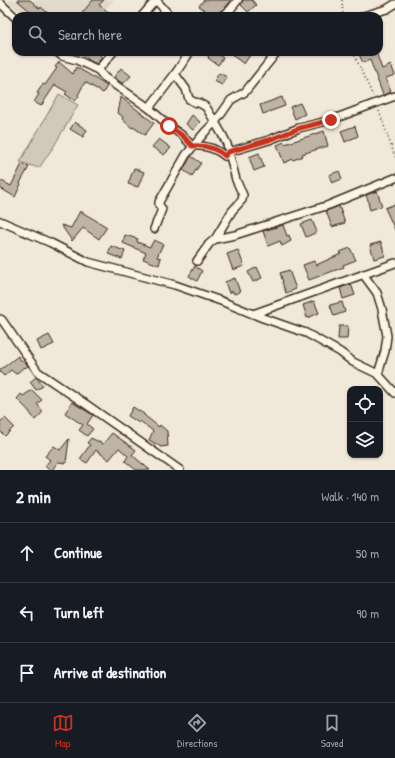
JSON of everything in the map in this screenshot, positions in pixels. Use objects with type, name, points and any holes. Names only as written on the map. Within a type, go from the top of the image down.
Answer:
[{"type":"street","points":[[146,12],[156,0],[166,12]]},
{"type":"street","points":[[227,12],[238,0]]},
{"type":"street","points":[[0,3],[12,14]]},
{"type":"street","points":[[377,12],[387,9],[395,4]]},
{"type":"street","points":[[62,56],[77,60],[98,70],[105,78],[149,108],[183,136],[192,146],[213,148],[225,156],[228,152],[269,140],[300,128],[331,120],[395,96]]},
{"type":"street","points":[[98,70],[110,56]]},
{"type":"street","points":[[149,108],[187,56]]},
{"type":"street","points":[[154,229],[162,209],[159,206],[159,202],[192,146],[215,122],[231,100],[245,92],[274,56]]},
{"type":"street","points":[[175,74],[186,89],[189,99],[206,107],[223,136],[227,144],[236,180],[242,194],[242,200],[197,261]]},
{"type":"street","points":[[215,238],[260,228],[329,205],[395,178]]},
{"type":"street","points":[[0,221],[88,262],[174,285],[221,300],[253,314],[306,333],[340,352],[352,362],[378,374],[395,393]]},
{"type":"street","points":[[253,314],[395,263]]},
{"type":"street","points":[[363,274],[377,294],[382,309],[387,336],[385,351],[378,374]]},
{"type":"street","points":[[0,319],[38,372],[180,470]]},
{"type":"path","points":[[342,0],[343,12]]},
{"type":"shaded area","points":[[7,0],[114,0],[103,12],[20,12]]},
{"type":"shaded area","points":[[59,94],[78,105],[39,168],[20,162]]},
{"type":"building","points":[[17,0],[30,0],[40,9],[41,7],[47,12],[31,12]]},
{"type":"building","points":[[93,0],[104,0],[99,5],[109,12],[83,12]]},
{"type":"building","points":[[204,0],[231,0],[226,7],[219,12],[207,12],[199,6]]},
{"type":"building","points":[[243,0],[252,0],[256,5],[248,12],[241,5]]},
{"type":"building","points":[[84,56],[102,57],[97,64],[90,61]]},
{"type":"building","points":[[208,56],[221,56],[223,58],[218,65],[208,58]]},
{"type":"building","points":[[233,56],[249,56],[244,64]]},
{"type":"building","points":[[360,56],[377,56],[382,69],[391,65],[395,75],[386,78],[391,92],[383,95],[370,60],[363,63]]},
{"type":"building","points":[[59,62],[73,74],[76,67],[107,86],[103,93],[85,82],[78,95],[79,96],[75,101],[65,94],[67,92],[55,85],[41,106],[34,102],[39,94],[37,93],[43,84],[45,85],[57,68],[55,67]]},
{"type":"building","points":[[121,68],[131,76],[123,84],[114,77]]},
{"type":"building","points":[[219,73],[227,77],[222,85],[214,81]]},
{"type":"building","points":[[121,97],[154,123],[145,135],[133,127],[132,128],[118,113]]},
{"type":"building","points":[[282,97],[285,106],[263,114],[260,105]]},
{"type":"building","points":[[300,103],[305,114],[295,119],[290,107]]},
{"type":"building","points":[[192,115],[200,122],[193,130],[186,124]]},
{"type":"building","points":[[75,122],[87,130],[83,137],[70,129]]},
{"type":"building","points":[[355,126],[358,136],[345,142],[341,131]]},
{"type":"building","points":[[324,131],[328,146],[302,154],[303,156],[284,163],[277,145],[284,142],[285,144]]},
{"type":"building","points":[[159,139],[171,148],[164,155],[152,147]]},
{"type":"building","points":[[259,153],[264,167],[254,171],[249,157]]},
{"type":"building","points":[[191,156],[201,163],[192,176],[183,170]]},
{"type":"building","points":[[22,164],[29,167],[20,183],[21,184],[15,197],[0,188],[0,180],[11,186]]},
{"type":"building","points":[[134,168],[144,172],[138,187],[128,184]]},
{"type":"building","points":[[339,171],[342,179],[332,183],[329,175]]},
{"type":"building","points":[[377,191],[382,206],[370,210],[366,195]]},
{"type":"building","points":[[395,204],[395,230],[385,208]]},
{"type":"building","points":[[339,206],[345,223],[332,227],[326,211]]},
{"type":"building","points":[[80,211],[107,227],[99,239],[83,228],[72,241],[61,225],[71,228]]},
{"type":"building","points":[[312,220],[317,232],[306,237],[301,224]]},
{"type":"building","points":[[283,225],[287,236],[289,235],[291,241],[282,246],[280,241],[268,246],[263,231]]},
{"type":"building","points":[[125,235],[138,239],[137,242],[150,247],[154,240],[163,244],[157,257],[161,258],[159,265],[143,259],[146,253],[123,243]]},
{"type":"building","points":[[381,242],[385,256],[374,259],[370,245]]},
{"type":"building","points":[[111,246],[125,251],[122,259],[108,254]]},
{"type":"building","points":[[350,248],[356,260],[343,265],[344,267],[309,280],[303,265],[314,261],[316,265],[341,254],[340,252]]},
{"type":"building","points":[[238,250],[244,266],[233,270],[227,254]]},
{"type":"building","points":[[195,266],[202,271],[197,281],[189,276]]},
{"type":"building","points":[[257,267],[262,278],[253,282],[248,272]]},
{"type":"building","points":[[289,270],[296,289],[286,293],[280,273]]},
{"type":"building","points":[[235,278],[240,292],[234,294],[233,291],[229,293],[225,282]]},
{"type":"building","points":[[351,284],[355,295],[343,299],[340,288]]},
{"type":"building","points":[[314,301],[319,313],[307,318],[303,305]]},
{"type":"building","points":[[342,302],[345,312],[334,316],[330,305]]},
{"type":"building","points":[[339,326],[348,326],[347,339],[338,339]]},
{"type":"building","points":[[49,335],[54,344],[41,350],[37,341]]},
{"type":"building","points":[[18,356],[22,362],[24,360],[28,366],[25,368],[24,367],[16,374],[11,370],[4,376],[0,370]]},
{"type":"building","points":[[36,377],[43,386],[36,390],[30,382]]},
{"type":"building","points":[[32,390],[42,400],[37,404],[42,410],[42,413],[35,420],[17,399],[21,394],[23,396]]},
{"type":"building","points":[[72,402],[93,415],[87,424],[93,429],[87,436],[79,430],[83,425],[65,413]]},
{"type":"building","points":[[133,407],[159,427],[160,425],[167,431],[168,446],[161,447],[149,440],[153,431],[140,421],[139,423],[128,416]]},
{"type":"building","points":[[5,418],[14,427],[5,436],[0,431],[0,422]]},
{"type":"building","points":[[112,433],[136,450],[132,455],[150,470],[136,470],[125,461],[128,456],[119,448],[109,460],[96,450],[87,463],[80,459],[90,445],[87,443],[91,438],[103,444]]},
{"type":"building","points":[[69,439],[66,463],[58,462],[52,470],[49,470],[45,466],[50,460],[45,456],[54,446],[60,450]]},
{"type":"route","points":[[169,126],[183,136],[192,146],[205,146],[213,148],[225,156],[228,152],[269,140],[300,128],[331,120]]}]
